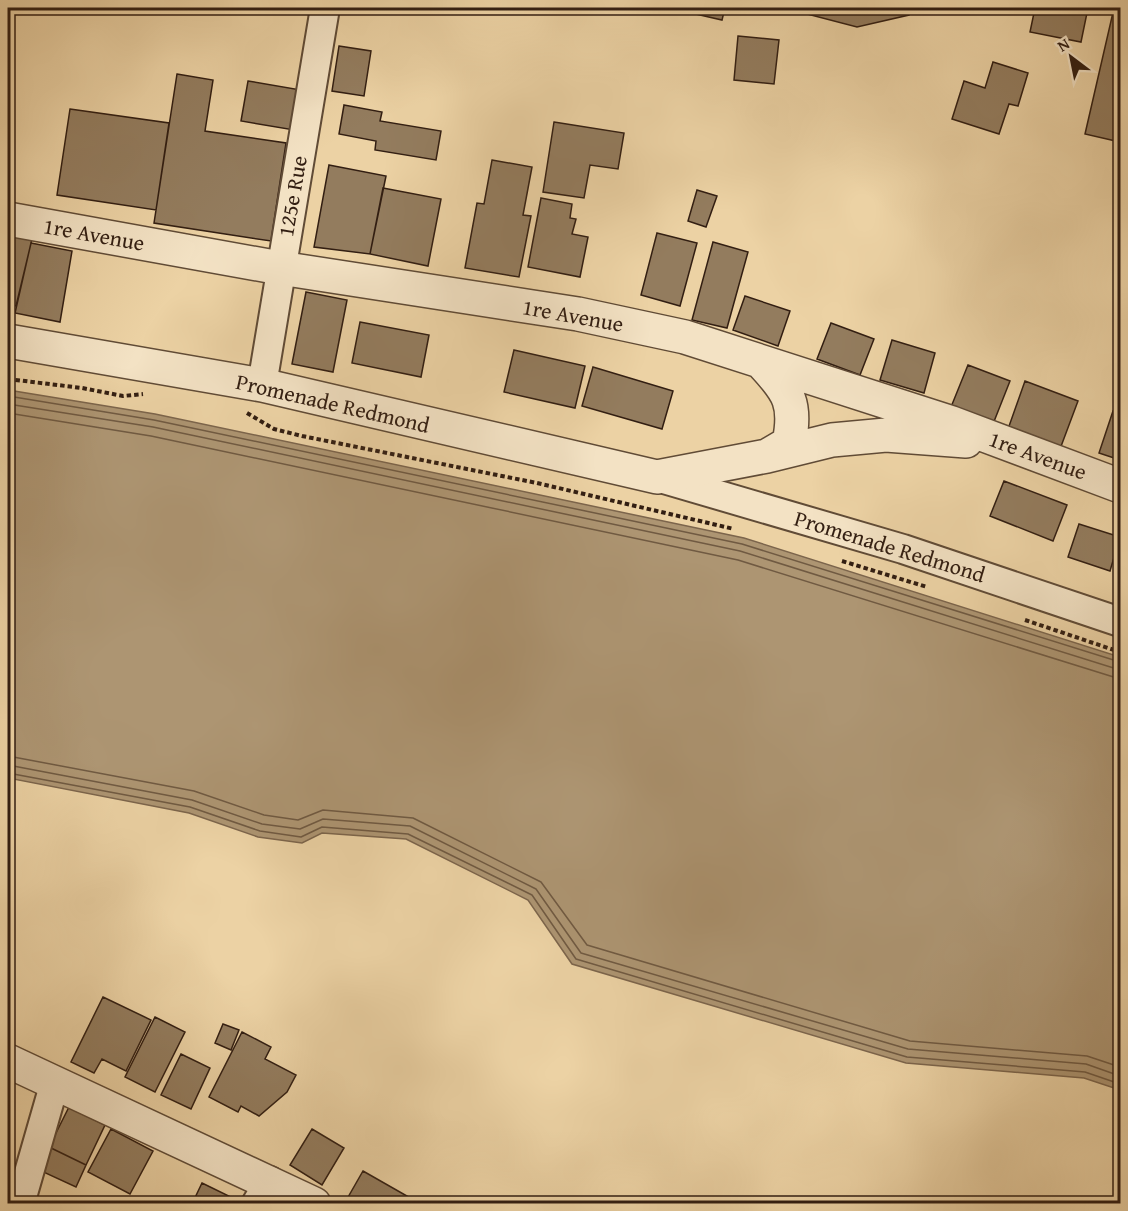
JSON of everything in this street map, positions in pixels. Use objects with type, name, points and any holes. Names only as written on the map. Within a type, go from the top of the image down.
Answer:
[{"type":"street","name":"125e Rue","points":[[254,399],[280,268],[325,8]]},
{"type":"street","name":"1re Avenue","points":[[8,219],[280,268],[578,314],[685,336],[763,364],[952,423],[1120,486]]},
{"type":"street","name":"Promenade Redmond","points":[[8,341],[254,399],[657,477],[903,549],[1120,622]]},
{"type":"street","name":"Promenade Redmond","points":[[763,364],[779,381],[793,410],[789,443],[767,456]]},
{"type":"street","name":"Promenade Redmond","points":[[657,477],[767,456],[832,440],[886,435],[1013,446]]},
{"type":"street","points":[[8,1061],[55,1082],[263,1192],[314,1203]]},
{"type":"street","points":[[20,1203],[55,1082]]},
{"type":"path","points":[[8,379],[82,388],[123,396],[152,394]]},
{"type":"path","points":[[254,399],[274,429],[537,483],[724,528],[743,530]]},
{"type":"path","points":[[838,559],[928,587]]},
{"type":"path","points":[[1018,618],[1120,652]]},
{"type":"water","points":[[8,390],[155,414],[744,538],[1120,657],[1120,1090],[1084,1078],[906,1063],[572,964],[528,900],[406,839],[322,833],[302,843],[258,837],[189,813],[8,778]]},
{"type":"building","points":[[692,8],[725,8],[722,20],[691,13]]},
{"type":"building","points":[[808,8],[912,8],[909,15],[857,27],[807,14]]},
{"type":"building","points":[[1035,8],[1088,8],[1081,42],[1030,32]]},
{"type":"building","points":[[1114,8],[1120,8],[1120,142],[1085,134]]},
{"type":"building","points":[[738,36],[779,40],[774,84],[734,80]]},
{"type":"building","points":[[339,46],[371,51],[364,96],[332,91]]},
{"type":"building","points":[[993,62],[1028,73],[1018,106],[1009,104],[999,134],[952,119],[964,81],[985,88]]},
{"type":"building","points":[[177,74],[213,80],[205,131],[286,143],[271,241],[154,223]]},
{"type":"building","points":[[248,81],[301,90],[294,130],[241,121]]},
{"type":"building","points":[[344,105],[382,112],[380,121],[441,131],[436,160],[375,150],[376,141],[339,134]]},
{"type":"building","points":[[70,109],[169,123],[156,210],[57,195]]},
{"type":"building","points":[[554,122],[624,133],[618,169],[590,165],[584,198],[543,192]]},
{"type":"building","points":[[492,160],[532,167],[523,215],[531,216],[519,277],[465,268],[477,203],[484,204]]},
{"type":"building","points":[[329,165],[386,176],[370,254],[314,247]]},
{"type":"building","points":[[383,188],[441,199],[428,266],[370,254]]},
{"type":"building","points":[[697,190],[717,196],[706,227],[688,221]]},
{"type":"building","points":[[541,198],[572,204],[570,218],[576,219],[572,234],[588,237],[580,277],[528,267]]},
{"type":"building","points":[[657,233],[697,243],[680,306],[641,295]]},
{"type":"building","points":[[8,235],[32,239],[16,306],[8,305]]},
{"type":"building","points":[[713,242],[748,252],[727,328],[692,320]]},
{"type":"building","points":[[31,243],[72,251],[60,322],[15,313]]},
{"type":"building","points":[[306,292],[347,300],[333,372],[292,364]]},
{"type":"building","points":[[745,296],[790,311],[778,346],[733,330]]},
{"type":"building","points":[[360,322],[429,335],[421,377],[352,363]]},
{"type":"building","points":[[831,323],[874,339],[860,375],[817,359]]},
{"type":"building","points":[[892,340],[935,353],[924,393],[880,380]]},
{"type":"building","points":[[514,350],[585,366],[575,408],[504,392]]},
{"type":"building","points":[[968,365],[1010,381],[993,424],[951,407]]},
{"type":"building","points":[[593,367],[673,391],[662,429],[582,406]]},
{"type":"building","points":[[1025,381],[1078,401],[1060,449],[1008,429]]},
{"type":"building","points":[[1113,411],[1120,413],[1120,460],[1099,453]]},
{"type":"building","points":[[1004,481],[1067,505],[1053,541],[990,516]]},
{"type":"building","points":[[1079,524],[1120,537],[1110,571],[1068,557]]},
{"type":"building","points":[[103,997],[151,1020],[126,1071],[102,1059],[94,1073],[71,1062]]},
{"type":"building","points":[[155,1017],[185,1032],[155,1092],[125,1077]]},
{"type":"building","points":[[223,1024],[239,1030],[231,1050],[215,1043]]},
{"type":"building","points":[[242,1032],[271,1047],[265,1059],[296,1075],[287,1092],[259,1116],[241,1106],[238,1112],[209,1097]]},
{"type":"building","points":[[181,1054],[210,1068],[191,1109],[161,1095]]},
{"type":"building","points":[[69,1107],[105,1125],[86,1165],[49,1147]]},
{"type":"building","points":[[111,1129],[153,1151],[130,1194],[88,1172]]},
{"type":"building","points":[[312,1129],[344,1148],[322,1185],[290,1165]]},
{"type":"building","points":[[49,1147],[86,1165],[76,1187],[39,1170]]},
{"type":"building","points":[[363,1171],[421,1204],[355,1204],[347,1199]]},
{"type":"building","points":[[202,1183],[235,1199],[233,1204],[192,1204]]}]
